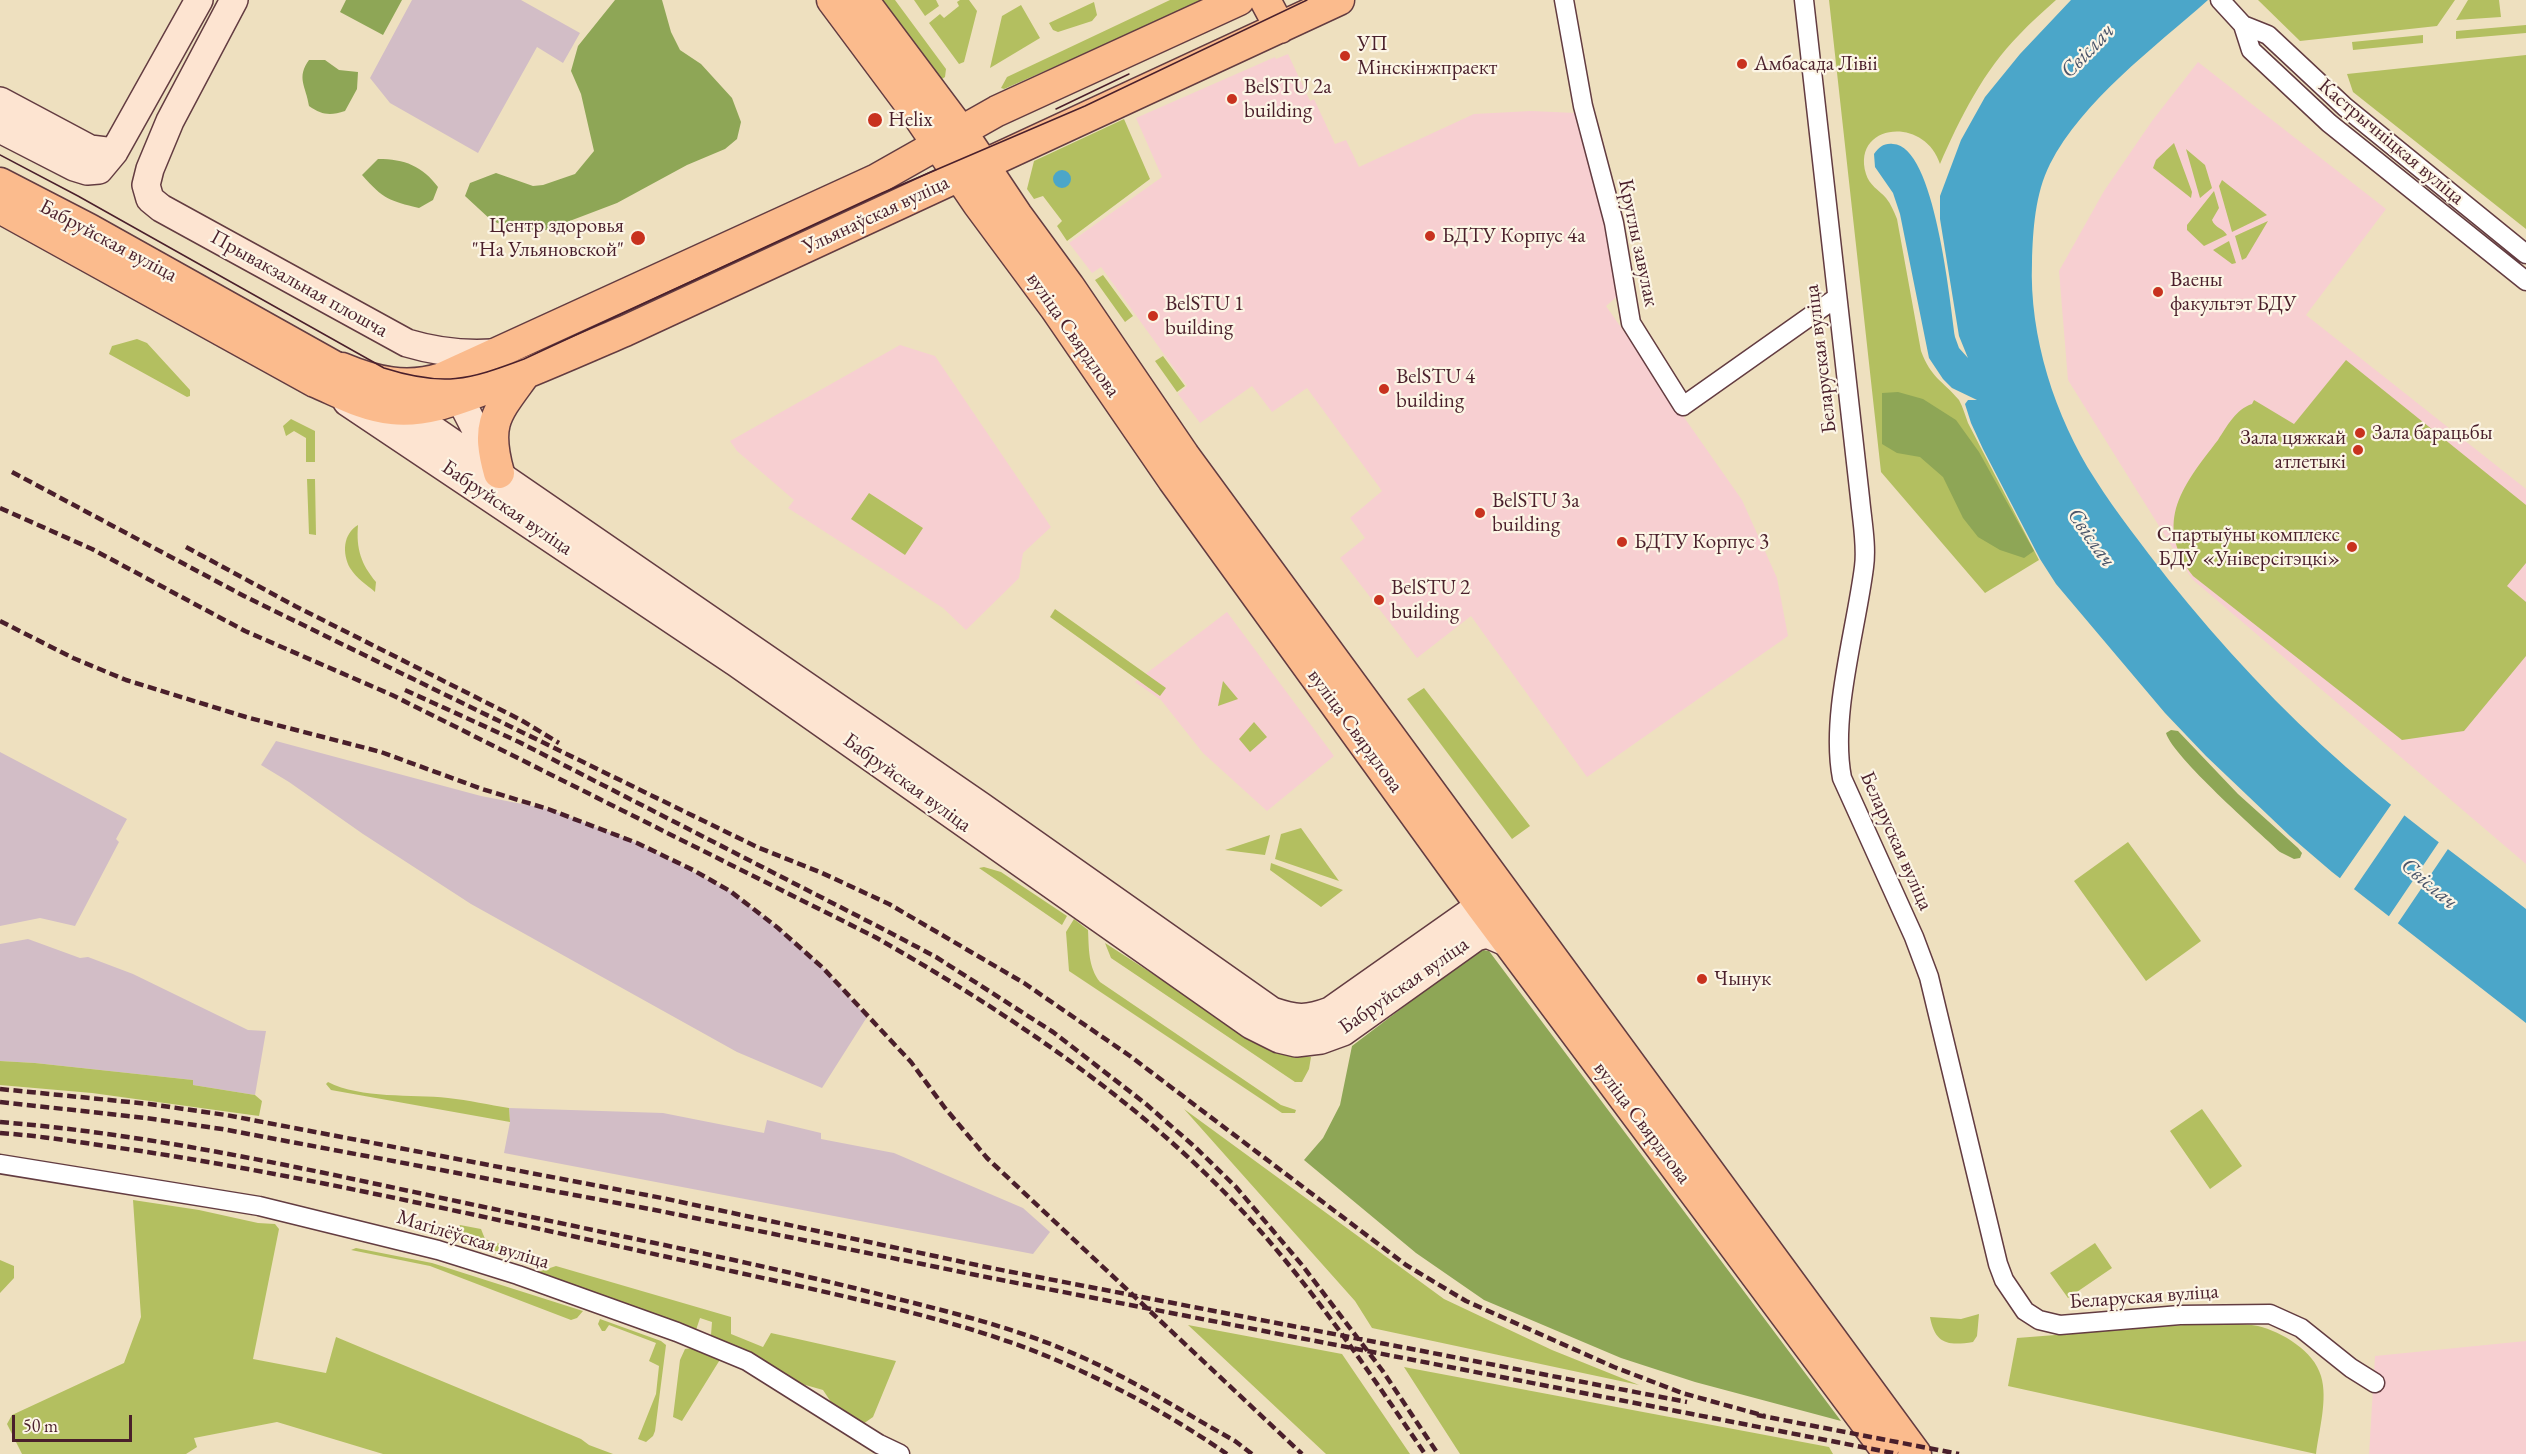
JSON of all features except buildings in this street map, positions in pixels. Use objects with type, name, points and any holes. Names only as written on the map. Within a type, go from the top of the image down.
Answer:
[{"type":"main road","points":[[0,129],[74,167],[87,171],[99,170],[114,152],[199,0]]},
{"type":"main road","points":[[141,103],[150,121],[159,123],[170,121],[234,0]]},
{"type":"main road","name":"вуліца Свярдлова","points":[[832,0],[950,137]]},
{"type":"main road","name":"вуліца Свярдлова","points":[[864,0],[972,170],[978,204],[1054,308],[1173,480],[1916,1454]]},
{"type":"main road","name":"Ульянаўская вуліца","points":[[405,410],[421,408],[498,353],[875,180],[997,111],[1239,0]]},
{"type":"main road","points":[[1265,0],[1280,28]]},
{"type":"main road","name":"Ульянаўская вуліца","points":[[342,368],[388,383],[451,388],[525,374],[842,232],[1339,0]]},
{"type":"main road","points":[[0,101],[90,149],[114,152]]},
{"type":"main road","name":"Прывакзальная плошча","points":[[170,121],[146,185],[150,199],[161,208],[407,343],[437,352],[462,355],[498,353]]},
{"type":"main road","name":"Бабруйская вуліца","points":[[0,183],[342,368]]},
{"type":"main road","name":"Бабруйская вуліца","points":[[0,208],[315,381],[735,662],[1251,1025],[1279,1039],[1308,1042],[1343,1032],[1428,969],[1476,937],[1487,934],[1508,943]]},
{"type":"main road","points":[[625,331],[622,313],[628,293]]},
{"type":"main road","points":[[407,343],[451,388],[499,473]]},
{"type":"main road","points":[[342,368],[405,410]]},
{"type":"main road","points":[[499,473],[492,448],[494,423],[525,374]]},
{"type":"main road","name":"Бабруйская вуліца","points":[[315,381],[362,402],[379,407],[405,410],[981,806],[1272,1011],[1295,1019],[1314,1017],[1330,1011],[1492,898]]},
{"type":"main road","name":"вуліца Свярдлова","points":[[1492,898],[1508,943],[1889,1454]]},
{"type":"street","name":"Круглы завулак","points":[[1564,0],[1583,106],[1614,223],[1631,323],[1683,406],[1836,298]]},
{"type":"street","name":"Беларуская вуліца","points":[[1804,0],[1860,498],[1865,564],[1843,702],[1838,753],[1840,766],[1842,778],[1914,937],[1929,977],[1998,1264],[2004,1280],[2025,1311],[2039,1320],[2060,1325],[2180,1315],[2270,1314],[2301,1328],[2351,1368],[2375,1383]]},
{"type":"street","name":"Кастрычніцкая вуліца","points":[[2223,3],[2243,25],[2251,50],[2329,123],[2526,281]]},
{"type":"street","name":"Кастрычніцкая вуліца","points":[[2243,25],[2268,35],[2345,107],[2526,254]]},
{"type":"street","name":"Магілёўская вуліца","points":[[0,1164],[259,1206],[438,1250],[518,1275],[677,1332],[747,1361],[879,1444],[900,1454]]},
{"type":"shaded area","points":[[412,0],[521,0],[580,33],[563,63],[537,47],[478,153],[390,103],[370,78]]},
{"type":"shaded area","points":[[1288,54],[1310,101],[1314,99],[1335,144],[1346,140],[1359,167],[1474,114],[1531,111],[1576,113],[1605,221],[1620,294],[1606,306],[1742,500],[1777,578],[1788,636],[1587,777],[1471,616],[1417,658],[1340,558],[1365,538],[1350,518],[1382,491],[1307,388],[1272,412],[1252,386],[1200,423],[1178,394],[1187,386],[1101,267],[1092,273],[1069,243],[1162,177],[1136,118],[1275,57],[1276,59]]},
{"type":"shaded area","points":[[2198,62],[2386,209],[2306,315],[2526,489],[2526,864],[2192,579],[2068,380],[2059,271],[2104,191],[2152,121]]},
{"type":"shaded area","points":[[900,345],[935,356],[1051,527],[1023,553],[1019,578],[966,630],[943,608],[788,508],[794,500],[737,451],[730,441]]},
{"type":"shaded area","points":[[1227,612],[1334,756],[1267,811],[1203,753],[1161,700],[1135,682]]},
{"type":"shaded area","points":[[276,741],[481,796],[548,809],[637,843],[730,891],[778,928],[823,968],[867,1017],[822,1088],[737,1052],[471,904],[363,834],[261,765]]},
{"type":"shaded area","points":[[0,752],[127,819],[116,839],[119,842],[75,926],[40,918],[0,926]]},
{"type":"shaded area","points":[[28,939],[80,958],[88,957],[133,974],[248,1030],[266,1031],[255,1095],[193,1085],[193,1080],[0,1061],[0,944]]},
{"type":"shaded area","points":[[509,1108],[663,1113],[764,1133],[767,1120],[821,1133],[821,1139],[894,1153],[1023,1208],[1050,1232],[1033,1254],[504,1153],[510,1122]]},
{"type":"shaded area","points":[[2526,1341],[2526,1454],[2369,1454],[2375,1356]]},
{"type":"green space","points":[[346,0],[402,0],[383,35],[340,12]]},
{"type":"green space","points":[[615,0],[662,0],[671,32],[680,50],[701,64],[732,98],[741,122],[737,139],[725,149],[687,165],[617,203],[546,230],[527,233],[491,220],[465,196],[470,183],[496,173],[533,186],[543,185],[575,174],[594,151],[581,94],[571,71],[578,46]]},
{"type":"green space","points":[[880,0],[895,0],[946,69],[945,77],[939,81]]},
{"type":"green space","points":[[914,0],[936,0],[939,6],[925,16]]},
{"type":"green space","points":[[969,0],[977,11],[964,62],[959,64],[929,23],[940,14],[944,18],[959,6],[957,2]]},
{"type":"green space","points":[[1170,0],[1207,0],[1004,89],[1001,88],[1007,77]]},
{"type":"green space","points":[[1829,0],[2056,0],[2024,30],[1995,63],[1965,112],[1940,164],[1932,148],[1920,138],[1906,132],[1891,132],[1879,136],[1869,144],[1864,157],[1867,178],[1888,200],[1897,219],[1921,351],[1933,373],[1959,400],[1968,423],[2039,560],[1985,593],[1881,472]]},
{"type":"green space","points":[[2258,0],[2455,0],[2437,26],[2300,41]]},
{"type":"green space","points":[[2468,0],[2499,0],[2501,17],[2456,20]]},
{"type":"green space","points":[[1094,2],[1097,15],[1092,21],[1058,32],[1053,30],[1049,23]]},
{"type":"green space","points":[[1021,5],[1040,38],[990,68],[1002,16]]},
{"type":"green space","points":[[2526,25],[2526,33],[2456,39],[2456,31]]},
{"type":"green space","points":[[2423,35],[2423,43],[2353,50],[2352,42]]},
{"type":"green space","points":[[2526,55],[2526,229],[2353,92],[2347,74]]},
{"type":"green space","points":[[309,60],[325,60],[339,70],[358,72],[357,89],[345,111],[326,114],[309,106],[302,77]]},
{"type":"green space","points":[[1124,119],[1150,179],[1067,241],[1057,226],[1062,221],[1043,196],[1034,199],[1027,189],[1034,161]]},
{"type":"green space","points":[[2174,143],[2192,192],[2191,198],[2153,168],[2156,160]]},
{"type":"green space","points":[[2186,149],[2205,165],[2212,188],[2200,198]]},
{"type":"green space","points":[[378,159],[405,162],[426,174],[438,187],[433,200],[419,208],[394,201],[382,194],[362,175]]},
{"type":"green space","points":[[2222,180],[2267,215],[2232,232],[2219,186]]},
{"type":"green space","points":[[2214,191],[2219,208],[2212,220],[2227,235],[2204,246],[2187,230],[2187,225]]},
{"type":"green space","points":[[2268,221],[2246,258],[2242,260],[2235,236]]},
{"type":"green space","points":[[2229,241],[2236,263],[2232,264],[2213,250]]},
{"type":"green space","points":[[1103,275],[1133,316],[1125,322],[1095,280]]},
{"type":"green space","points":[[137,339],[147,343],[190,390],[190,396],[187,397],[109,354],[112,346]]},
{"type":"green space","points":[[1163,356],[1185,386],[1177,392],[1155,361]]},
{"type":"green space","name":"Спартыўны комплекс БДУ «Універсітэцкі»","points":[[2346,360],[2526,505],[2526,563],[2507,586],[2526,602],[2526,656],[2464,731],[2402,740],[2193,576],[2181,556],[2175,538],[2174,521],[2177,504],[2184,488],[2237,414],[2252,404],[2254,400],[2294,424]]},
{"type":"green space","points":[[1898,392],[1923,399],[1956,420],[1979,452],[2034,551],[2024,558],[2000,550],[1978,537],[1963,518],[1943,477],[1920,457],[1897,453],[1882,444],[1882,393]]},
{"type":"green space","points":[[291,419],[315,431],[315,462],[306,462],[306,438],[294,431],[286,436],[283,426]]},
{"type":"green space","points":[[307,479],[315,479],[316,535],[309,534]]},
{"type":"green space","points":[[869,493],[923,528],[905,555],[851,519]]},
{"type":"green space","points":[[358,525],[359,549],[363,562],[376,582],[375,592],[352,572],[347,562],[345,544],[349,533]]},
{"type":"green space","points":[[1055,609],[1166,688],[1160,696],[1050,617]]},
{"type":"green space","points":[[1223,681],[1238,699],[1218,706]]},
{"type":"green space","points":[[1424,688],[1530,826],[1512,839],[1407,699]]},
{"type":"green space","points":[[1254,722],[1267,737],[1250,752],[1239,739]]},
{"type":"green space","points":[[2171,730],[2178,731],[2238,794],[2298,848],[2302,853],[2300,858],[2294,859],[2280,852],[2217,794],[2172,744],[2166,733]]},
{"type":"green space","points":[[1301,828],[1339,881],[1275,859],[1281,834]]},
{"type":"green space","points":[[1270,835],[1265,855],[1225,850]]},
{"type":"green space","points":[[2128,842],[2201,941],[2146,981],[2074,881]]},
{"type":"green space","points":[[1271,863],[1343,890],[1321,907],[1270,870]]},
{"type":"green space","points":[[984,867],[1001,872],[1067,916],[1062,925],[979,868]]},
{"type":"green space","points":[[1074,919],[1088,930],[1091,964],[1100,982],[1281,1105],[1296,1110],[1295,1113],[1282,1113],[1069,971],[1066,932]]},
{"type":"green space","points":[[1105,943],[1269,1049],[1311,1057],[1309,1069],[1302,1082],[1295,1082],[1111,958]]},
{"type":"green space","points":[[1477,951],[1489,951],[1841,1421],[1695,1382],[1621,1358],[1484,1300],[1416,1253],[1304,1160],[1323,1138],[1340,1105],[1352,1046]]},
{"type":"green space","points":[[0,1061],[193,1080],[193,1085],[255,1095],[262,1101],[259,1116],[92,1093],[0,1085]]},
{"type":"green space","points":[[328,1082],[356,1091],[448,1098],[509,1108],[510,1122],[331,1090],[326,1084]]},
{"type":"green space","points":[[1184,1109],[1444,1299],[1552,1350],[1639,1385],[1372,1328],[1355,1301]]},
{"type":"green space","points":[[2202,1109],[2242,1166],[2210,1189],[2170,1131]]},
{"type":"green space","points":[[133,1200],[199,1210],[258,1223],[275,1224],[279,1229],[253,1359],[326,1373],[336,1337],[613,1454],[383,1454],[277,1422],[194,1438],[197,1447],[186,1454],[22,1454],[7,1424],[12,1415],[124,1363],[141,1317]]},
{"type":"green space","points":[[460,1225],[481,1229],[485,1239],[524,1252],[522,1258],[429,1233],[453,1233]]},
{"type":"green space","points":[[2095,1243],[2112,1268],[2068,1298],[2050,1273]]},
{"type":"green space","points":[[356,1248],[432,1263],[583,1311],[577,1318],[571,1320],[430,1266],[351,1250]]},
{"type":"green space","points":[[0,1260],[14,1266],[14,1278],[0,1293]]},
{"type":"green space","points":[[556,1266],[731,1317],[731,1334],[763,1347],[771,1333],[896,1361],[873,1417],[863,1424],[835,1408],[823,1390],[802,1384],[753,1355],[711,1335],[712,1322],[700,1318],[696,1330],[538,1272]]},
{"type":"green space","points":[[1979,1314],[1977,1336],[1973,1342],[1956,1344],[1939,1338],[1930,1317],[1961,1319]]},
{"type":"green space","points":[[600,1319],[661,1341],[666,1345],[655,1431],[646,1442],[638,1439],[656,1394],[659,1366],[649,1361],[656,1343],[609,1325],[605,1331],[602,1331],[598,1324]]},
{"type":"green space","points":[[1188,1325],[1342,1354],[1410,1454],[1326,1454]]},
{"type":"green space","points":[[2184,1325],[2258,1326],[2287,1338],[2312,1358],[2321,1376],[2324,1395],[2316,1454],[2008,1386],[2017,1338]]},
{"type":"green space","points":[[692,1348],[721,1358],[682,1421],[673,1417],[680,1360],[685,1349]]},
{"type":"green space","points":[[1404,1367],[1829,1447],[1833,1454],[1460,1454]]},
{"type":"water","name":"Свіслач","points":[[2071,0],[2208,0],[2121,76],[2081,118],[2050,164],[2041,187],[2032,250],[2035,318],[2047,375],[2068,429],[2095,479],[2130,530],[2188,604],[2253,677],[2298,723],[2368,786],[2526,909],[2526,1023],[2332,872],[2290,836],[2206,756],[2165,713],[2056,584],[2040,559],[1971,423],[1965,404],[1968,400],[1977,400],[1952,388],[1929,358],[1900,214],[1893,193],[1875,167],[1874,154],[1882,146],[1893,144],[1908,151],[1920,170],[1938,228],[1955,337],[1959,348],[1968,358],[1959,336],[1940,219],[1940,196],[1961,140],[1985,97],[2020,54]]},
{"type":"water","points":[[1062,170],[1068,173],[1071,179],[1068,185],[1062,188],[1056,185],[1053,179],[1056,173]]},
{"type":"pier","points":[[2393,802],[2406,813],[2352,892],[2338,881]]},
{"type":"pier","points":[[2441,839],[2450,846],[2396,926],[2387,919]]},
{"type":"tram line","points":[[0,155],[78,196],[384,368],[423,378],[456,378],[487,372],[524,359],[882,193],[1085,106],[1307,0]]},
{"type":"tram line","points":[[1056,109],[1129,74]]},
{"type":"railway","points":[[12,472],[244,596],[757,847],[822,873],[889,904],[1024,983],[1130,1056],[1406,1265],[1466,1301],[1614,1367],[1682,1393],[1765,1416]]},
{"type":"railway","points":[[0,508],[92,549],[245,631],[392,695],[875,937],[980,1000],[1082,1070],[1131,1108],[1222,1190],[1263,1234],[1306,1287],[1425,1454]]},
{"type":"railway","points":[[186,547],[295,606],[521,720],[559,743]]},
{"type":"railway","points":[[0,621],[73,658],[126,680],[246,717],[381,752],[482,789],[548,809],[637,843],[730,891],[778,928],[823,968],[911,1062],[945,1108],[987,1158],[1302,1454]]},
{"type":"railway","points":[[405,690],[519,742],[885,930],[936,957],[1053,1032],[1146,1104],[1236,1187],[1302,1265],[1382,1370],[1438,1454]]},
{"type":"railway","points":[[0,1089],[149,1104],[226,1115],[662,1198],[991,1268],[1687,1402]]},
{"type":"railway","points":[[0,1102],[222,1129],[660,1211],[991,1278],[1898,1454]]},
{"type":"railway","points":[[0,1122],[128,1137],[256,1159],[745,1262],[958,1315],[1054,1345],[1097,1364],[1235,1441],[1252,1454]]},
{"type":"railway","points":[[0,1133],[134,1150],[342,1187],[665,1256],[906,1311],[999,1338],[1081,1371],[1156,1409],[1227,1454]]},
{"type":"railway","points":[[1757,1415],[1959,1454]]},
{"type":"place","name":"УП Мінскінжпраект","points":[[1345,56]]},
{"type":"place","name":"Амбасада Лівіі","points":[[1742,64]]},
{"type":"place","name":"BelSTU 2a building","points":[[1232,99]]},
{"type":"place","name":"Helix","points":[[875,120]]},
{"type":"place","name":"БДТУ Корпус 4а","points":[[1430,236]]},
{"type":"place","name":"Центр здоровья \"На Ульяновской\"","points":[[638,238]]},
{"type":"place","name":"Ваены факультэт БДУ","points":[[2158,292]]},
{"type":"place","name":"BelSTU 1 building","points":[[1153,316]]},
{"type":"place","name":"BelSTU 4 building","points":[[1384,389]]},
{"type":"place","name":"Зала барацьбы","points":[[2360,433]]},
{"type":"place","name":"Зала цяжкай атлетыкі","points":[[2358,450]]},
{"type":"place","name":"BelSTU 3a building","points":[[1480,513]]},
{"type":"place","name":"БДТУ Корпус 3","points":[[1622,542]]},
{"type":"place","name":"Спартыўны комплекс БДУ «Універсітэцкі»","points":[[2352,547]]},
{"type":"place","name":"BelSTU 2 building","points":[[1379,600]]},
{"type":"place","name":"Чынук","points":[[1702,979]]}]
